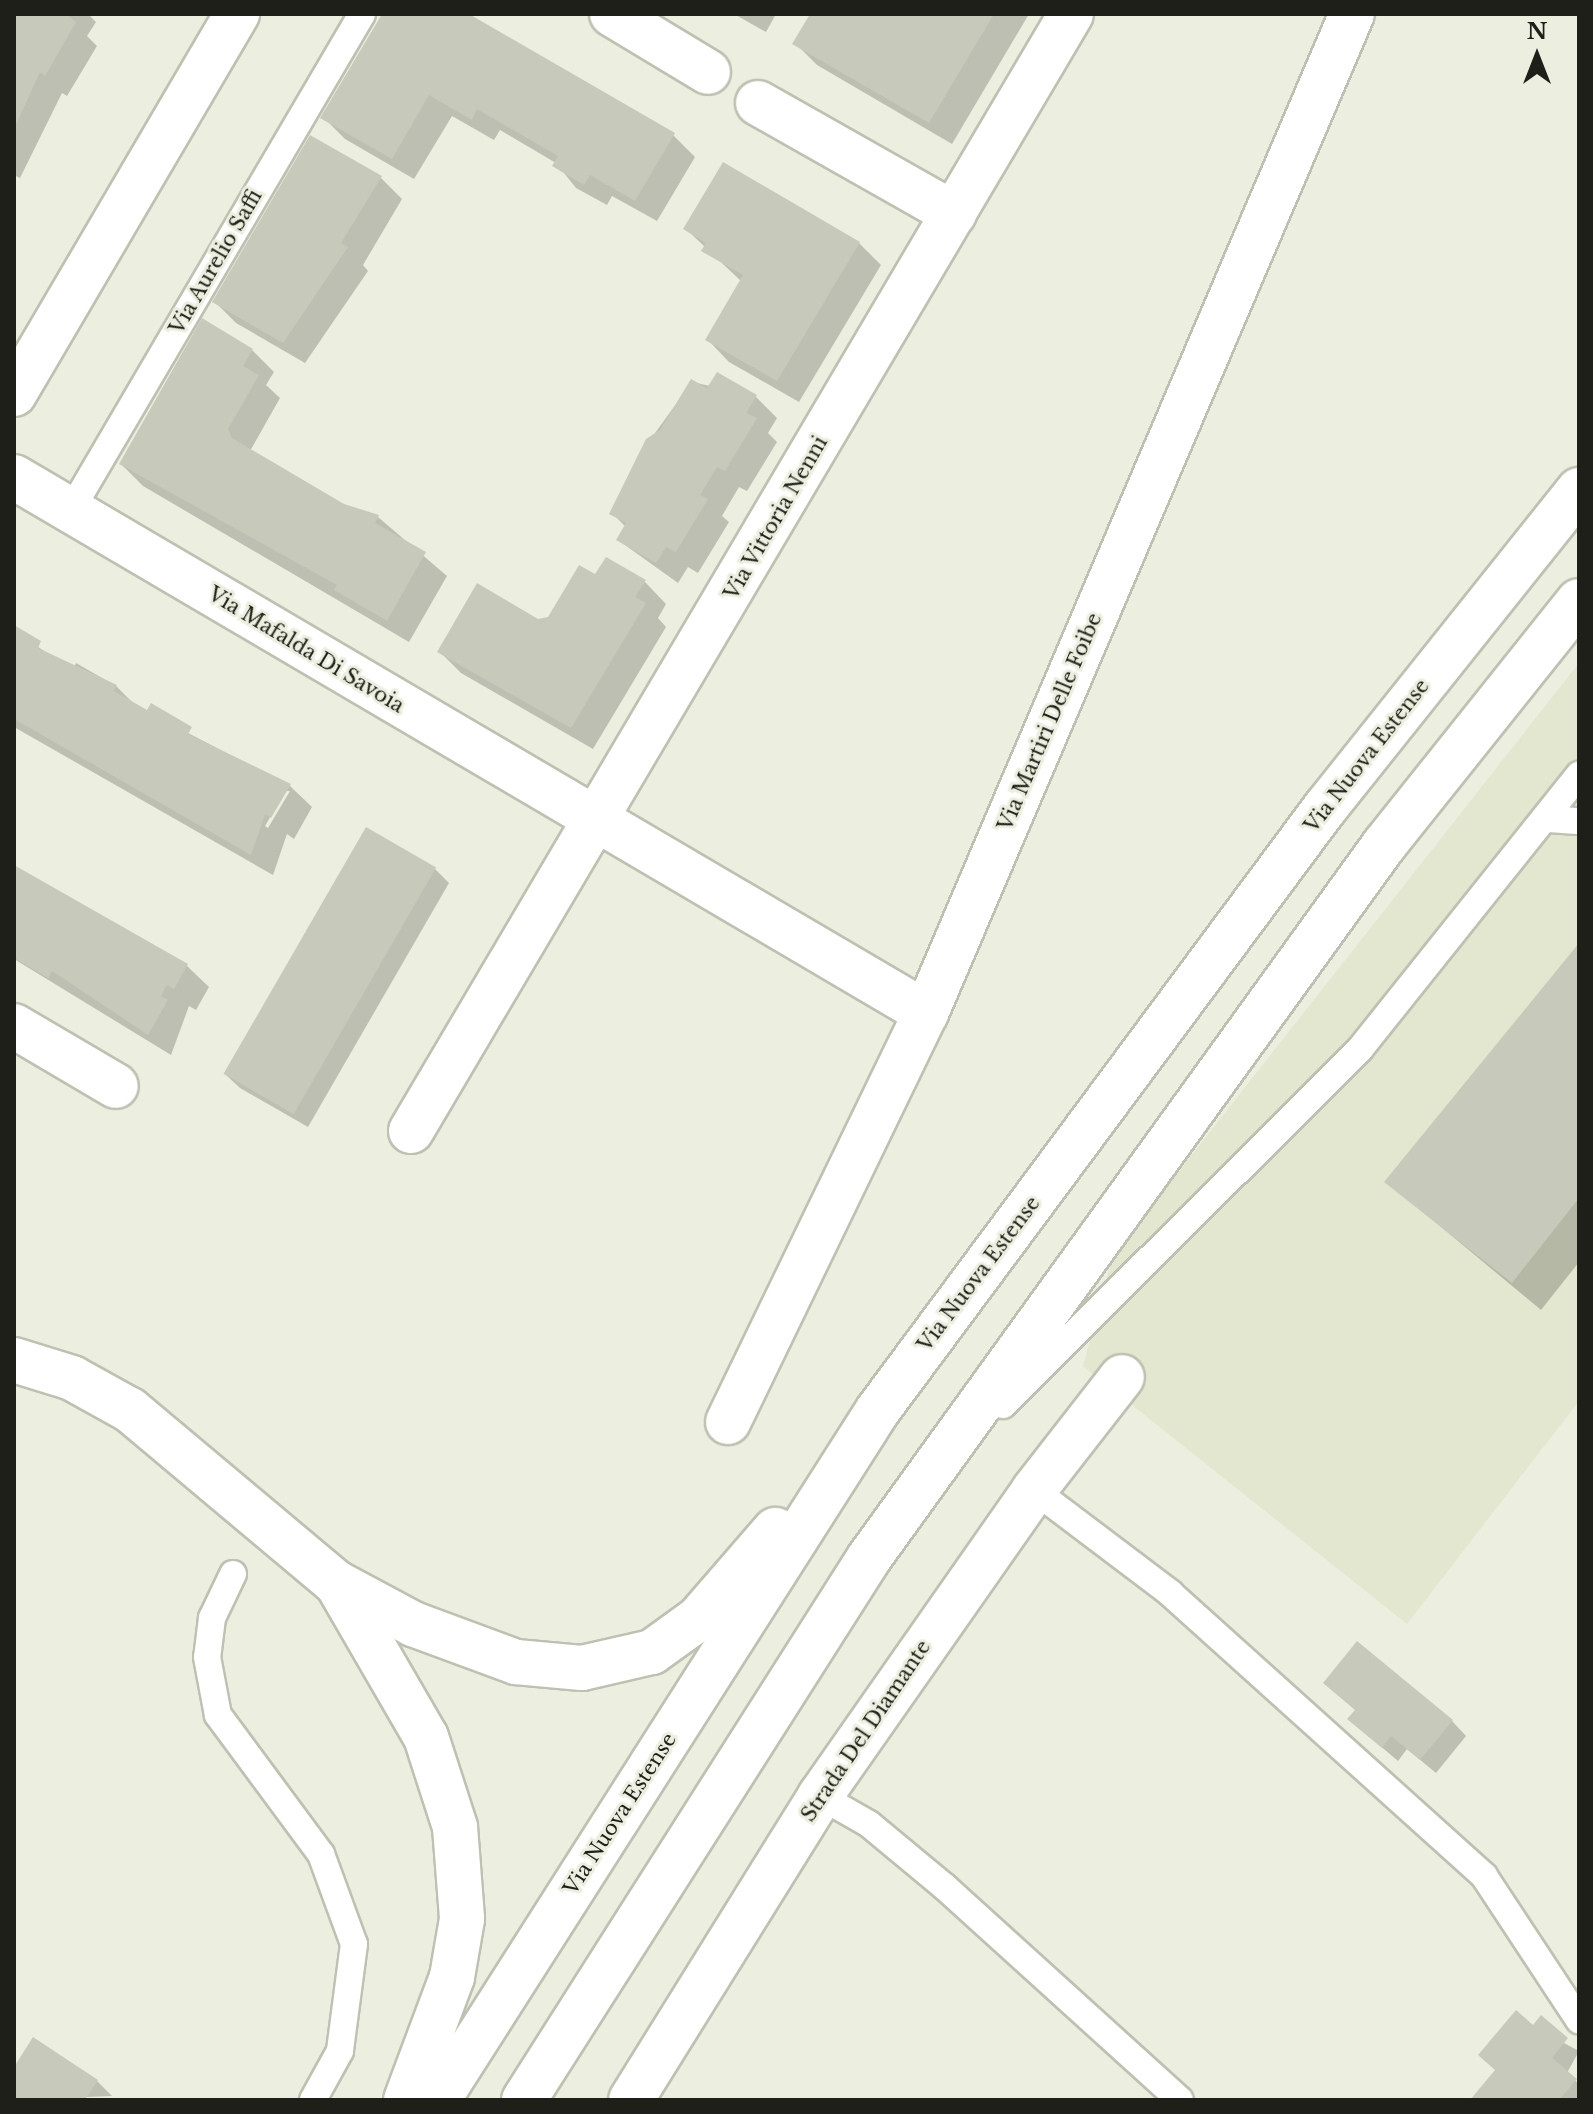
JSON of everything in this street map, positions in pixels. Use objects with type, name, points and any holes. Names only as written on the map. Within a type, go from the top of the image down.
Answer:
[{"type":"main road","points":[[14,394],[237,14]]},
{"type":"main road","points":[[612,14],[708,72]]},
{"type":"main road","name":"Via Vittoria Nenni","points":[[598,823],[1071,14]]},
{"type":"main road","name":"Via Martiri Delle Foibe","points":[[728,1422],[926,1013],[1352,14]]},
{"type":"main road","points":[[758,103],[954,214]]},
{"type":"main road","name":"Via Mafalda Di Savoia","points":[[14,477],[926,1013]]},
{"type":"main road","name":"Via Nuova Estense","points":[[438,2100],[878,1410],[1325,808],[1579,490]]},
{"type":"main road","points":[[524,2100],[869,1558],[1384,845],[1579,601]]},
{"type":"main road","points":[[411,1131],[598,823]]},
{"type":"main road","points":[[14,1026],[116,1086]]},
{"type":"main road","points":[[14,1360],[72,1378],[130,1410],[335,1582],[413,1624],[516,1662],[582,1668],[652,1652],[698,1619],[878,1410]]},
{"type":"main road","name":"Strada Del Diamante","points":[[631,2100],[820,1796],[1034,1490],[1122,1377]]},
{"type":"main road","points":[[335,1582],[426,1737],[455,1827],[462,1919],[452,1977],[406,2100]]},
{"type":"lane","name":"Via Aurelio Saffi","points":[[71,510],[362,14]]},
{"type":"lane","points":[[869,1558],[1026,1378],[1118,1297],[1162,1239],[1273,1142],[1360,1049],[1547,819],[1579,775]]},
{"type":"lane","points":[[1547,819],[1579,821]]},
{"type":"lane","points":[[1034,1490],[1170,1593],[1484,1876],[1579,2020]]},
{"type":"lane","points":[[233,1574],[212,1618],[207,1657],[218,1715],[321,1854],[354,1944],[340,2051],[313,2100]]},
{"type":"lane","points":[[820,1796],[869,1824],[945,1887],[1180,2100]]},
{"type":"shaded area","points":[[1579,663],[1579,1401],[1407,1624],[1083,1366],[1113,1255]]},
{"type":"building","points":[[14,14],[66,14],[76,22],[45,76],[40,72],[14,129]]},
{"type":"building","points":[[382,14],[469,14],[675,133],[635,201],[590,175],[584,185],[552,166],[558,156],[477,109],[472,120],[429,95],[392,159],[320,118]]},
{"type":"building","points":[[810,14],[994,14],[929,123],[792,44]]},
{"type":"building","points":[[310,135],[382,176],[341,243],[348,247],[283,343],[212,302]]},
{"type":"building","points":[[723,162],[860,242],[777,381],[705,340],[743,275],[701,251],[706,243],[683,229]]},
{"type":"building","points":[[202,318],[253,349],[243,366],[259,375],[228,429],[232,438],[344,504],[379,515],[375,523],[426,552],[387,621],[334,590],[337,585],[119,464]]},
{"type":"building","points":[[717,372],[757,395],[746,413],[757,418],[725,471],[717,467],[700,495],[708,499],[676,552],[666,547],[656,563],[616,540],[626,523],[609,514],[646,439],[660,430],[691,379],[707,388]]},
{"type":"building","points":[[606,557],[646,580],[635,597],[646,603],[571,728],[437,652],[477,583],[538,619],[548,617],[579,565],[595,574]]},
{"type":"building","points":[[14,625],[41,641],[38,648],[117,685],[114,691],[147,710],[151,703],[192,727],[188,734],[291,784],[271,818],[265,814],[251,855],[14,719]]},
{"type":"building","points":[[366,827],[436,868],[294,1114],[224,1074]]},
{"type":"building","points":[[14,865],[188,964],[174,989],[167,985],[161,996],[168,1000],[148,1035],[52,971],[48,978],[14,958]]},
{"type":"building","points":[[1579,943],[1579,1198],[1512,1283],[1384,1182]]},
{"type":"building","points":[[1357,1641],[1453,1720],[1420,1760],[1391,1736],[1382,1748],[1347,1719],[1355,1710],[1323,1683]]},
{"type":"building","points":[[1516,2010],[1533,2025],[1541,2015],[1568,2038],[1552,2058],[1577,2079],[1559,2100],[1470,2100],[1495,2070],[1478,2055]]},
{"type":"building","points":[[33,2037],[98,2080],[85,2100],[14,2100],[14,2067]]}]
